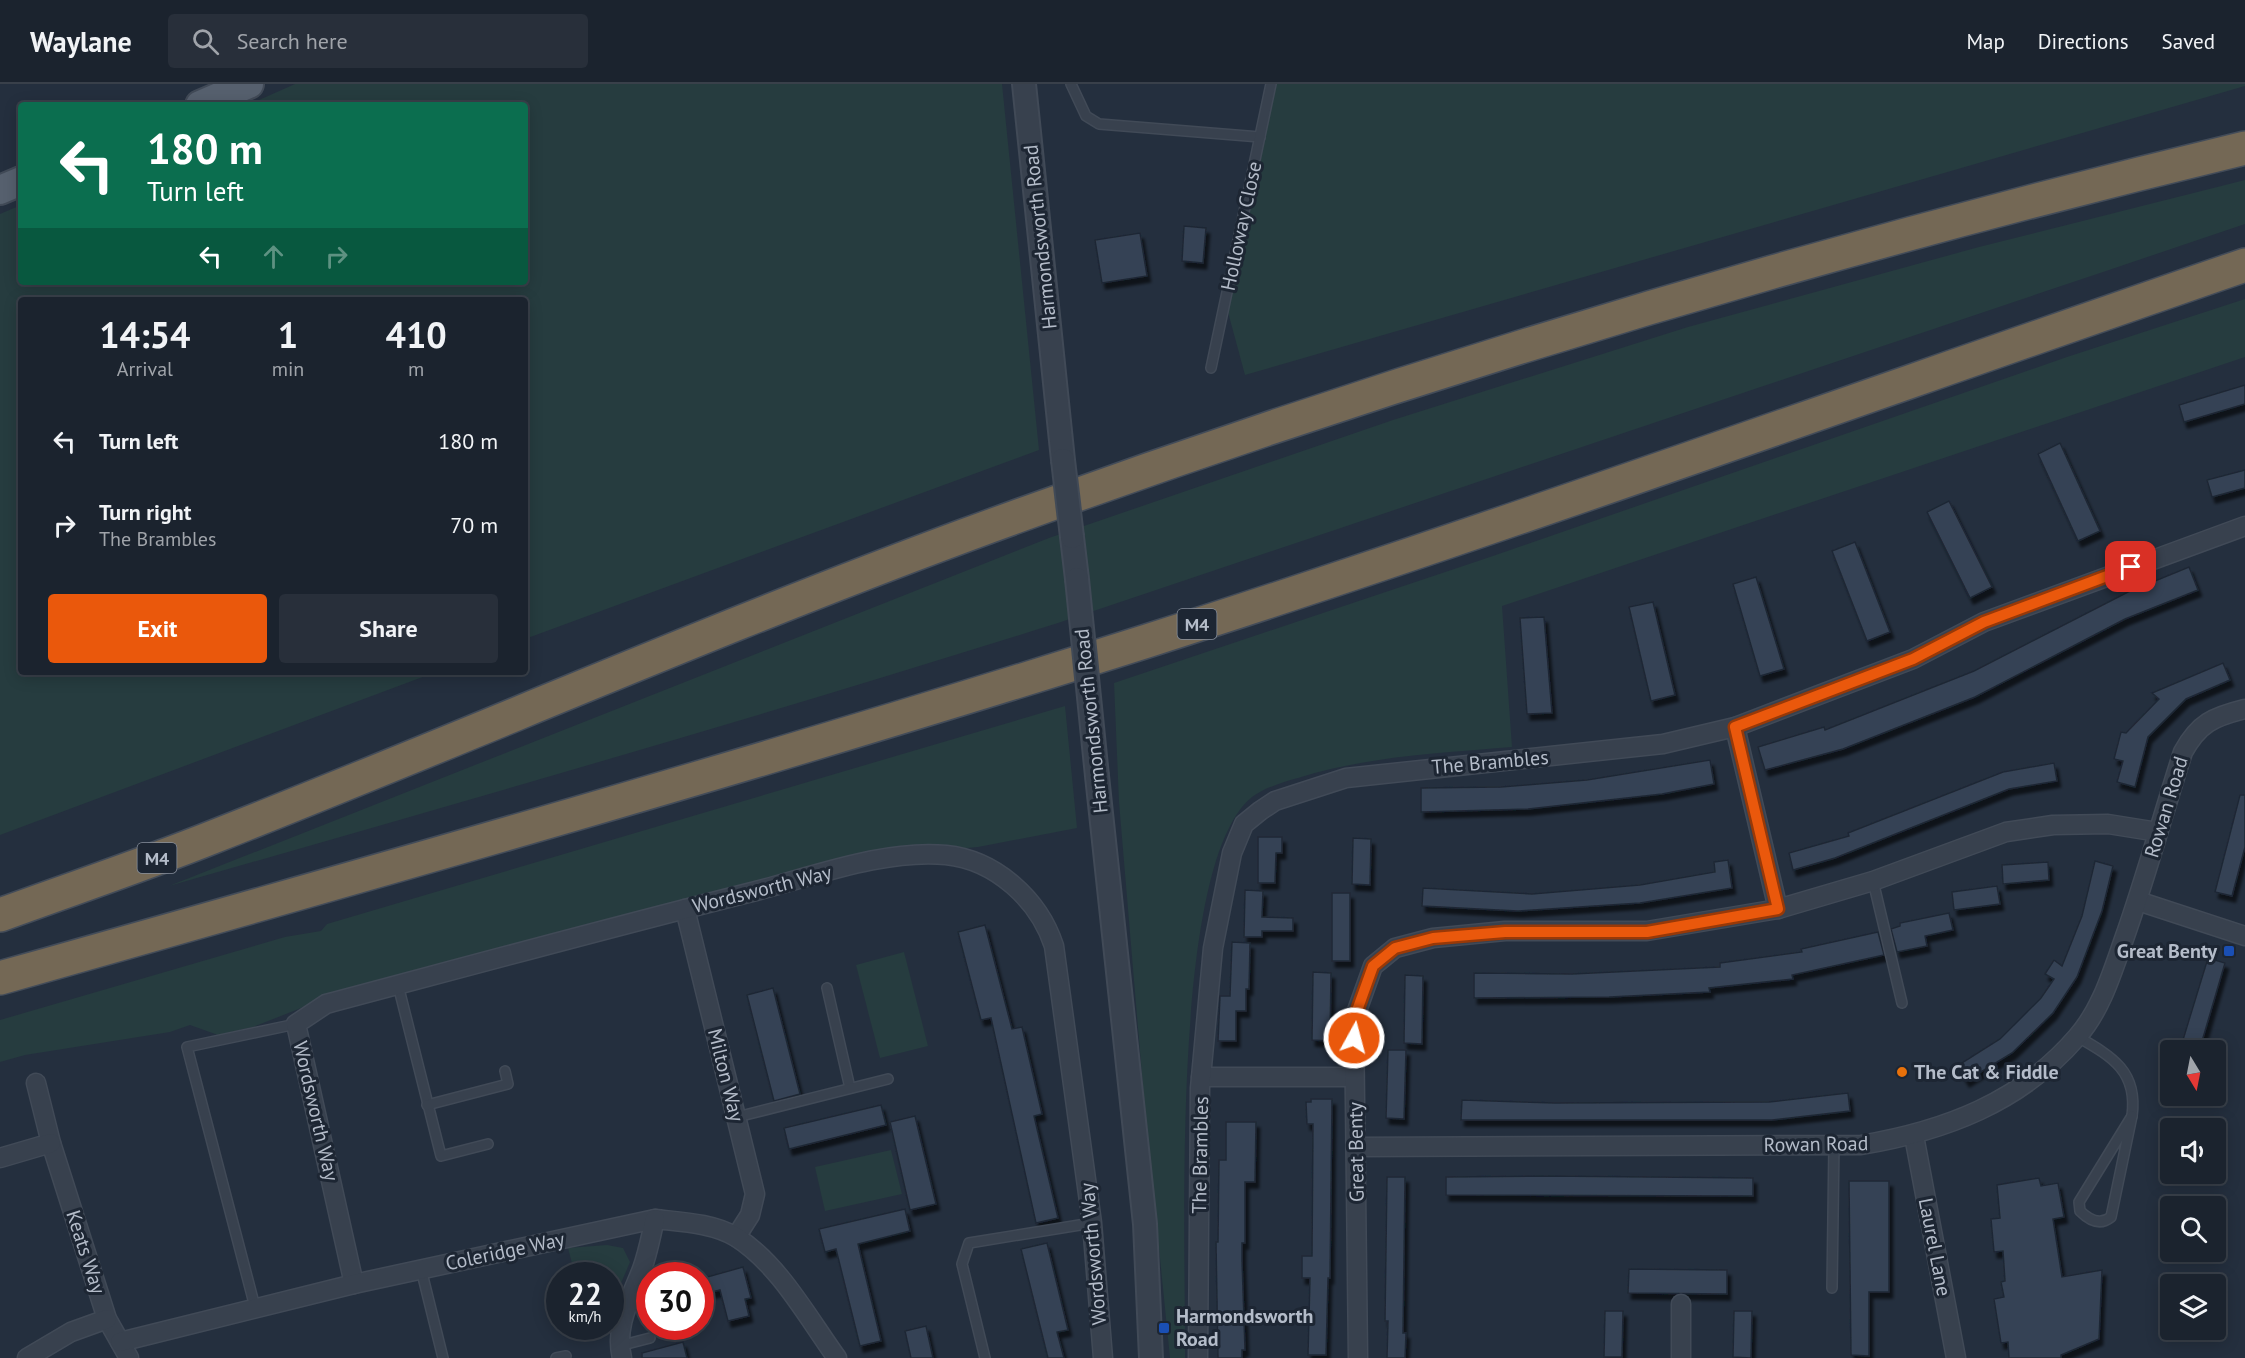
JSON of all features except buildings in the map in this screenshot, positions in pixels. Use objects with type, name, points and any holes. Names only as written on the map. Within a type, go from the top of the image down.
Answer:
[{"type":"highway","name":"M4","points":[[0,915],[207,839],[746,619],[1118,480],[1486,357],[1837,252],[2245,148]]},
{"type":"highway","name":"M4","points":[[0,978],[715,771],[1154,638],[1344,576],[2245,265]]},
{"type":"main road","points":[[207,102],[249,84]]},
{"type":"main road","points":[[0,190],[18,182]]},
{"type":"street","name":"Harmondsworth Road","points":[[1024,84],[1144,1212],[1150,1358]]},
{"type":"street","name":"The Brambles","points":[[1198,1358],[1201,1077],[1213,948],[1232,853],[1244,824],[1260,811],[1275,801],[1346,778],[1663,744],[1735,727],[1913,659],[1984,622],[2245,526]]},
{"type":"street","name":"Rowan Road","points":[[1356,1147],[1861,1145],[1914,1136],[1986,1110],[2041,1071],[2078,1037],[2105,993],[2138,901],[2183,752],[2195,731],[2223,714],[2245,709]]},
{"type":"street","points":[[1735,727],[1778,909]]},
{"type":"street","name":"Great Benty","points":[[1358,1358],[1354,1019],[1373,966],[1395,948],[1433,938],[1505,932],[1647,932],[1778,909],[1873,881],[2006,832],[2054,825],[2097,824],[2158,832]]},
{"type":"street","name":"Wordsworth Way","points":[[354,1284],[297,1024],[326,1004],[685,909],[891,857],[946,855],[976,861],[1020,890],[1047,923],[1054,946],[1092,1223],[1103,1358]]},
{"type":"street","points":[[2138,901],[2245,936]]},
{"type":"street","name":"Milton Way","points":[[685,909],[755,1194],[750,1215],[736,1237]]},
{"type":"street","points":[[1201,1077],[1354,1077]]},
{"type":"street","name":"Keats Way","points":[[36,1083],[51,1143],[107,1320],[125,1350]]},
{"type":"street","name":"Laurel Lane","points":[[1914,1136],[1956,1358]]},
{"type":"street","points":[[0,1158],[51,1143]]},
{"type":"street","points":[[621,1352],[624,1314],[644,1266],[655,1218]]},
{"type":"street","name":"Coleridge Way","points":[[125,1350],[255,1307],[655,1218],[697,1223],[736,1237],[766,1264],[790,1292],[837,1358]]},
{"type":"street","points":[[1681,1304],[1681,1358]]},
{"type":"street","points":[[27,1358],[71,1332],[107,1320]]},
{"type":"lane","points":[[1071,84],[1086,116],[1099,124],[1260,137]]},
{"type":"lane","name":"Holloway Close","points":[[1211,368],[1271,84]]},
{"type":"lane","points":[[1873,881],[1902,1003]]},
{"type":"lane","points":[[398,985],[441,1156],[488,1144]]},
{"type":"lane","points":[[827,988],[850,1088]]},
{"type":"lane","points":[[255,1307],[187,1047],[297,1024]]},
{"type":"lane","points":[[2078,1037],[2110,1057],[2127,1075],[2134,1092],[2132,1116],[2112,1216],[2105,1222],[2097,1222],[2080,1211],[2079,1202],[2132,1116]]},
{"type":"lane","points":[[427,1105],[508,1084],[504,1071]]},
{"type":"lane","points":[[736,1117],[888,1079]]},
{"type":"lane","points":[[1832,1288],[1834,1145]]},
{"type":"lane","points":[[985,1358],[962,1264],[969,1243],[1092,1223]]},
{"type":"lane","points":[[421,1269],[443,1358]]},
{"type":"lane","points":[[621,1352],[646,1340]]},
{"type":"green space","points":[[295,84],[1002,84],[1039,450],[528,638],[528,297],[18,297],[18,675],[428,675],[0,835],[0,214],[18,206],[18,285],[528,285],[528,102],[255,102]]},
{"type":"green space","points":[[1271,84],[2245,84],[2245,86],[1245,375],[1225,301]]},
{"type":"green space","points":[[2245,180],[2245,224],[1058,623],[725,725],[169,886],[1049,538],[1393,420],[1688,327],[1979,247]]},
{"type":"green space","points":[[2245,299],[2245,357],[1502,606],[1512,747],[1404,756],[1351,765],[1280,783],[1252,797],[1225,836],[1207,897],[1195,975],[1188,1061],[1185,1150],[1185,1358],[1170,1358],[1144,1099],[1119,802],[1114,683],[1490,557],[2067,357]]},
{"type":"green space","points":[[1065,706],[1077,828],[978,847],[944,850],[334,995],[253,1027],[218,1035],[190,1025],[170,1032],[25,1055],[0,1062],[0,1020],[285,937],[321,931],[327,924]]},
{"type":"green space","points":[[904,952],[928,1046],[880,1058],[856,965]]},
{"type":"green space","points":[[891,1150],[902,1194],[825,1211],[815,1167]]},
{"type":"green space","points":[[607,1245],[623,1248],[630,1262],[624,1276],[624,1262],[572,1262],[568,1248]]},
{"type":"place","name":"Great Benty","points":[[2229,951]]},
{"type":"place","name":"The Cat & Fiddle","points":[[1902,1072]]},
{"type":"place","name":"Harmondsworth Road","points":[[1164,1328]]},
{"type":"route","points":[[1354,1038],[1354,1019],[1373,966],[1395,948],[1433,938],[1505,932],[1647,932],[1778,909],[1735,727],[1913,659],[1984,622],[2131,567]]}]
